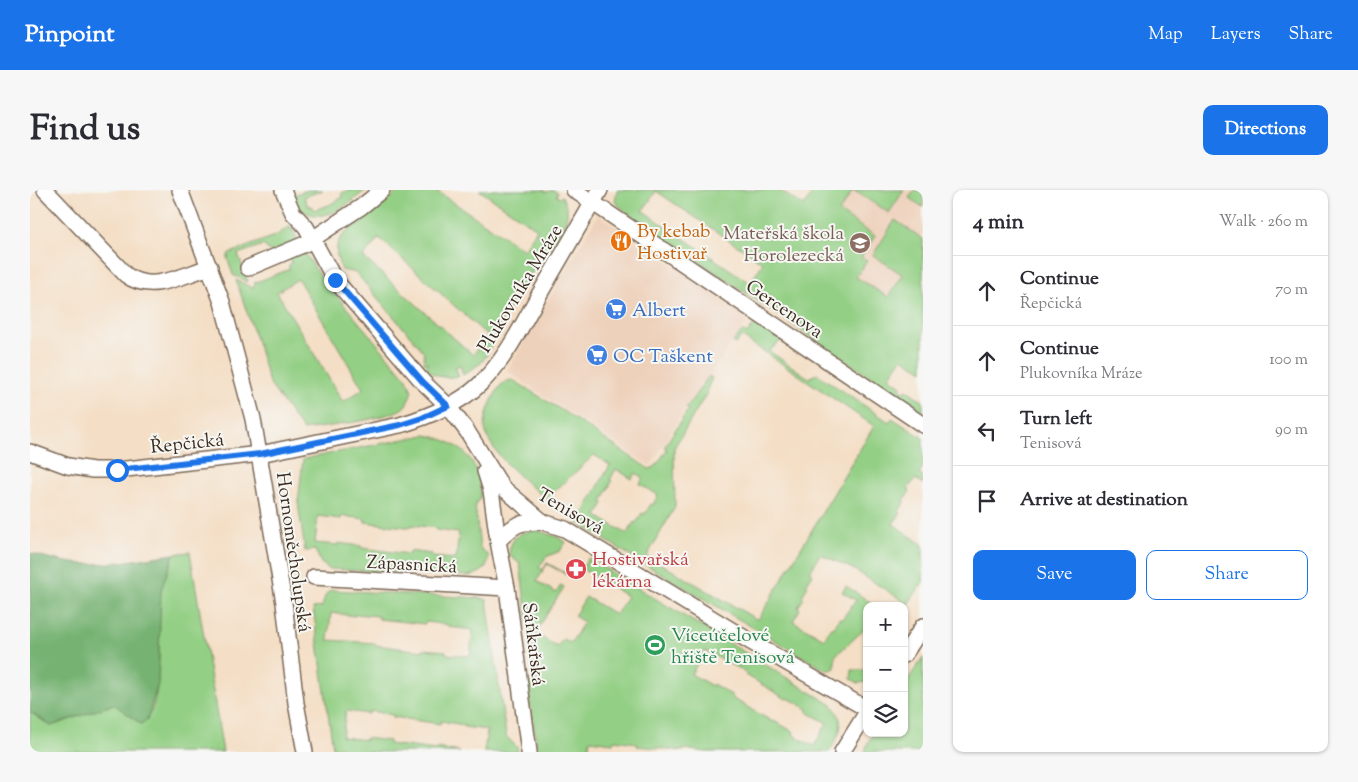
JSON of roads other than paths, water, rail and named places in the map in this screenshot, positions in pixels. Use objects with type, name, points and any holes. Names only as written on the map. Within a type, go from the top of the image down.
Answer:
[{"type":"street","points":[[45,190],[126,275],[133,280],[145,284],[159,283],[210,267]]},
{"type":"street","name":"Hornoměcholupská","points":[[180,190],[222,302],[253,419],[284,602],[296,703],[305,752]]},
{"type":"street","name":"Tenisová","points":[[283,190],[293,212],[306,227],[335,280],[423,382],[448,406],[467,431],[502,487],[544,522],[565,529],[863,709]]},
{"type":"street","points":[[248,268],[305,244],[361,207],[382,190]]},
{"type":"street","name":"Gercenova","points":[[574,190],[597,196],[923,425]]},
{"type":"street","name":"Plukovníka Mráze","points":[[260,454],[400,425],[422,418],[448,406],[478,386],[501,361],[597,196]]},
{"type":"street","name":"Řepčická","points":[[30,452],[68,466],[105,471],[260,454]]},
{"type":"street","name":"Sáňkařská","points":[[480,453],[491,490],[507,588],[529,752]]},
{"type":"street","points":[[498,541],[517,524],[544,522]]},
{"type":"street","name":"Zápasnická","points":[[314,577],[507,588]]},
{"type":"street","points":[[908,648],[923,626]]},
{"type":"street","points":[[842,752],[863,718]]},
{"type":"place","name":"By kebab Hostivař","points":[[621,241]]},
{"type":"place","name":"Mateřská škola Horolezecká","points":[[860,243]]},
{"type":"place","name":"Albert","points":[[616,309]]},
{"type":"place","name":"OC Taškent","points":[[597,355]]},
{"type":"place","name":"Hostivařská lékárna","points":[[576,569]]},
{"type":"place","name":"Víceúčelové hřiště Tenisová","points":[[655,645]]}]
